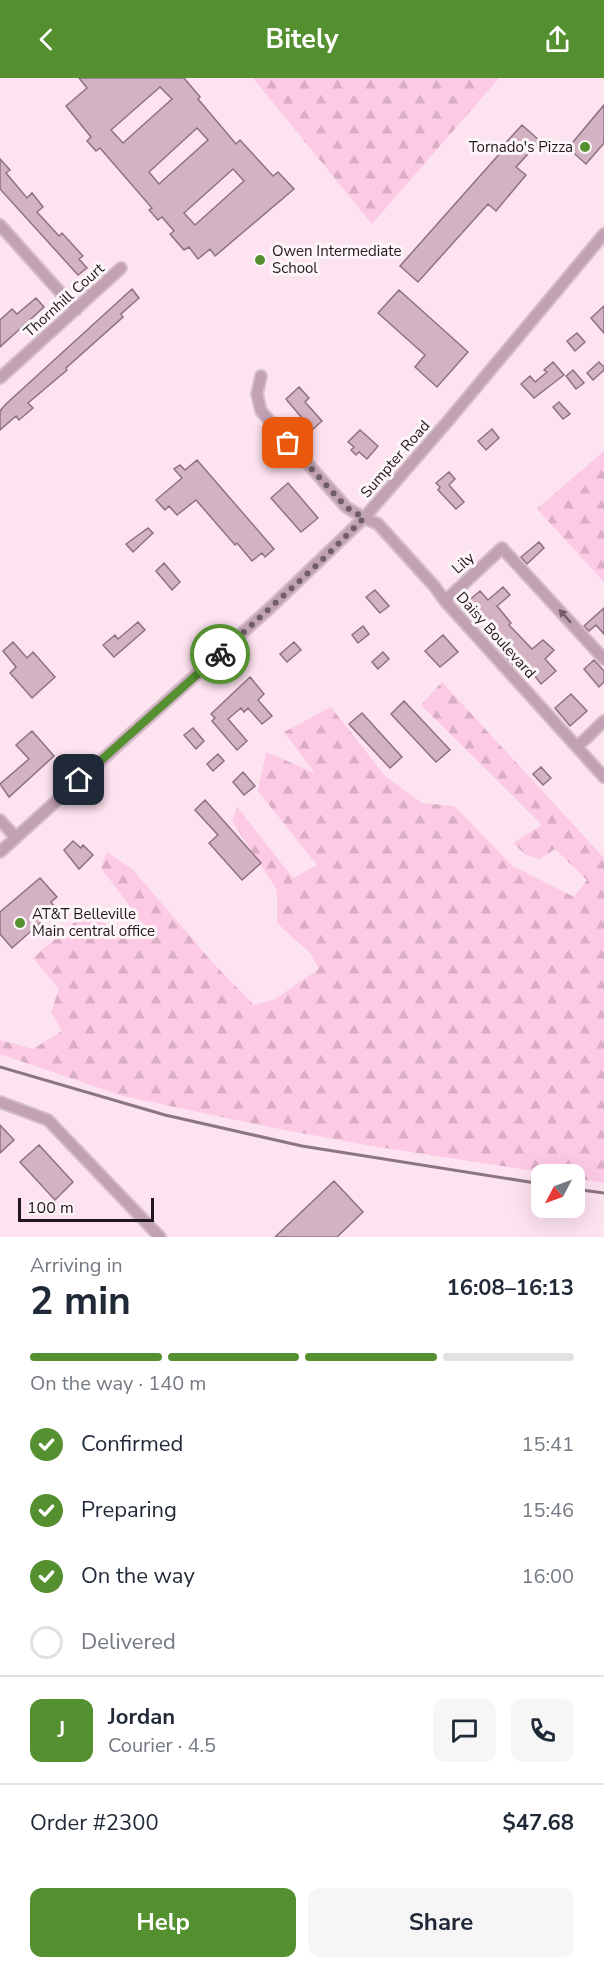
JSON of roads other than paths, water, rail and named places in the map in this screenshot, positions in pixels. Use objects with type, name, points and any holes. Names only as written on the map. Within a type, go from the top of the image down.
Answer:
[{"type":"street","points":[[0,225],[76,310]]},
{"type":"street","name":"Sumpter Road","points":[[0,852],[278,601],[364,518],[604,234]]},
{"type":"street","name":"Thornhill Court","points":[[0,378],[121,268]]},
{"type":"street","name":"Daisy Boulevard","points":[[261,376],[257,394],[261,411],[346,507],[378,524],[604,777]]},
{"type":"street","name":"Lily","points":[[445,601],[502,548],[604,659]]},
{"type":"street","points":[[577,747],[604,721]]},
{"type":"street","points":[[0,820],[16,838]]},
{"type":"street","points":[[0,1102],[48,1120],[160,1237]]},
{"type":"railway","points":[[0,1067],[165,1115],[302,1146],[531,1182]]},
{"type":"railway","points":[[585,1190],[604,1193]]},
{"type":"place","name":"Tornado's Pizza","points":[[585,147]]},
{"type":"place","name":"Owen Intermediate School","points":[[260,260]]},
{"type":"place","name":"AT&T Belleville Main central office","points":[[20,923]]}]
